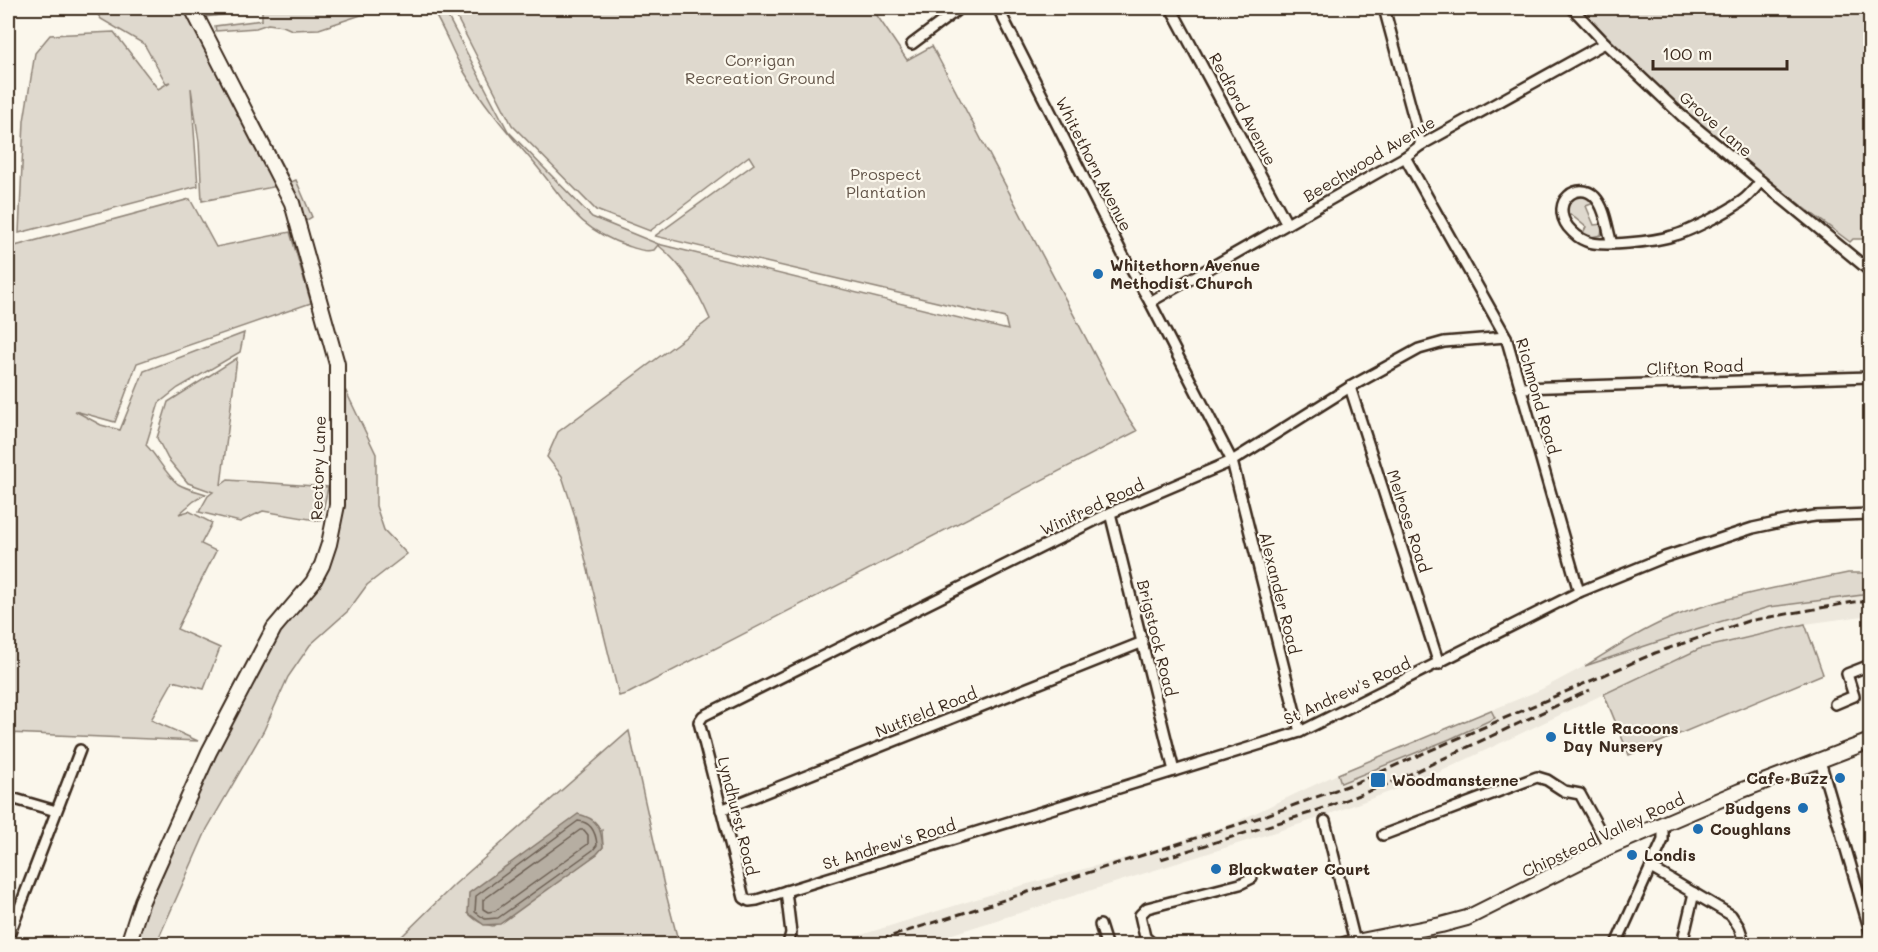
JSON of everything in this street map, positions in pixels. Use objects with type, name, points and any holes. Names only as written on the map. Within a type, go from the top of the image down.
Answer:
[{"type":"main road","name":"Rectory Lane","points":[[128,945],[142,901],[208,752],[274,628],[313,582],[322,565],[337,505],[337,364],[292,203],[192,8]]},
{"type":"main road","name":"Chipstead Valley Road","points":[[1351,943],[1467,918],[1609,847],[1740,791],[1870,741]]},
{"type":"street","points":[[912,44],[960,8]]},
{"type":"street","name":"Whitethorn Avenue","points":[[998,8],[1123,255],[1232,460]]},
{"type":"street","name":"Redford Avenue","points":[[1171,8],[1287,224]]},
{"type":"street","points":[[1384,8],[1421,145]]},
{"type":"street","name":"Grove Lane","points":[[1572,8],[1605,43],[1682,116],[1870,271]]},
{"type":"street","name":"Beechwood Avenue","points":[[1150,302],[1405,158],[1421,145],[1605,43]]},
{"type":"street","name":"Richmond Road","points":[[1405,158],[1506,337],[1579,592]]},
{"type":"street","points":[[1612,244],[1603,211],[1594,196],[1582,191],[1570,194],[1562,202],[1561,210],[1564,221],[1575,235],[1587,242],[1612,244],[1673,236],[1742,201],[1761,181]]},
{"type":"street","name":"Winifred Road","points":[[700,726],[701,719],[706,713],[1110,513],[1232,460],[1350,387],[1419,349],[1444,342],[1506,337]]},
{"type":"street","name":"Clifton Road","points":[[1520,388],[1870,377]]},
{"type":"street","name":"Melrose Road","points":[[1350,387],[1439,664]]},
{"type":"street","name":"Alexander Road","points":[[1232,460],[1300,732]]},
{"type":"street","name":"Brigstock Road","points":[[1110,513],[1174,771]]},
{"type":"street","name":"St Andrew's Road","points":[[758,900],[1300,732],[1579,592],[1665,557],[1753,528],[1815,516],[1870,514]]},
{"type":"street","name":"Nutfield Road","points":[[721,810],[1143,642]]},
{"type":"street","points":[[1835,704],[1854,696],[1846,674],[1870,665]]},
{"type":"street","name":"Lyndhurst Road","points":[[700,726],[743,896],[749,901],[758,900]]},
{"type":"street","points":[[8,938],[80,750]]},
{"type":"street","points":[[1820,761],[1870,931]]},
{"type":"street","points":[[1383,835],[1537,777],[1547,780],[1564,792],[1581,794],[1609,847]]},
{"type":"street","points":[[8,798],[56,812]]},
{"type":"street","points":[[1325,821],[1351,943]]},
{"type":"street","points":[[1617,945],[1624,923],[1663,840],[1660,825]]},
{"type":"street","points":[[1651,868],[1725,911],[1736,920],[1744,945]]},
{"type":"street","points":[[1152,945],[1144,937],[1140,915],[1147,908],[1240,884],[1252,878]]},
{"type":"street","points":[[786,891],[791,933],[788,945]]},
{"type":"street","points":[[1682,945],[1694,893]]},
{"type":"street","points":[[1100,925],[1106,945]]},
{"type":"shaded area","points":[[1870,594],[1870,615],[1805,624],[1699,649],[1427,778],[1316,819],[921,944],[832,944],[1002,891],[1140,854],[1234,823],[1348,769],[1540,690],[1585,666],[1769,607]]},
{"type":"green space","points":[[93,8],[256,8],[257,10],[205,17],[291,182],[296,180],[312,217],[302,223],[288,184],[202,201],[199,142],[191,88],[198,186],[19,233],[24,121],[35,53],[50,35],[114,32],[158,89],[170,82],[166,83],[144,44],[101,19]]},
{"type":"green space","points":[[262,8],[393,8],[361,15],[319,29],[292,30],[268,24],[256,28],[216,31],[215,26],[262,20]]},
{"type":"green space","points":[[431,8],[440,8],[448,17],[508,131],[592,217],[658,244],[1008,330],[1005,318],[655,236],[754,164],[749,156],[650,231],[596,210],[512,125],[452,8],[872,8],[907,60],[932,46],[1137,431],[629,693],[619,696],[574,513],[562,476],[547,457],[558,432],[710,319],[688,279],[667,252],[658,245],[654,250],[647,251],[610,239],[584,222],[564,202],[504,128],[477,91],[460,65]]},
{"type":"green space","points":[[1580,8],[1870,8],[1870,239],[1853,239],[1850,242],[1710,137],[1608,39]]},
{"type":"green space","points":[[1582,195],[1594,203],[1586,206],[1594,225],[1603,224],[1601,235],[1587,238],[1582,235],[1586,227],[1571,215],[1567,217],[1568,202]]},
{"type":"green space","points":[[190,199],[216,247],[290,232],[311,303],[137,363],[115,422],[75,411],[101,425],[120,430],[144,371],[244,333],[240,352],[178,388],[159,403],[146,445],[178,484],[206,494],[179,514],[189,511],[212,523],[201,544],[216,551],[177,629],[220,648],[204,689],[173,681],[151,720],[198,741],[8,733],[8,255],[15,246]]},
{"type":"green space","points":[[237,358],[221,485],[228,480],[328,487],[321,521],[263,511],[240,522],[199,512],[208,496],[213,492],[188,483],[168,459],[157,438],[168,402]]},
{"type":"green space","points":[[341,381],[376,454],[376,506],[384,530],[407,554],[367,585],[348,611],[310,645],[288,677],[264,730],[207,829],[156,944],[132,944],[145,905],[215,747],[283,621],[309,596],[333,555],[342,493]]},
{"type":"green space","points":[[1848,573],[1870,573],[1870,594],[1769,607],[1585,666],[1650,628],[1694,609],[1759,591]]},
{"type":"green space","points":[[1805,624],[1823,674],[1629,755],[1604,694],[1699,649]]},
{"type":"green space","points":[[1491,710],[1495,718],[1450,739],[1341,783],[1338,774]]},
{"type":"green space","points":[[629,731],[679,944],[394,944],[455,884]],"holes":[[[602,830],[603,847],[597,854],[493,926],[479,922],[468,913]]]},
{"type":"water","points":[[578,814],[598,825],[603,847],[597,854],[500,924],[484,925],[468,913],[469,893]]},
{"type":"railway","points":[[867,944],[1264,816],[1355,783],[1655,653],[1748,621],[1854,602],[1870,602]]},
{"type":"railway","points":[[1161,859],[1313,812],[1391,783],[1590,690]]},
{"type":"place","name":"Whitethorn Avenue Methodist Church","points":[[1098,274]]},
{"type":"place","name":"Little Racoons Day Nursery","points":[[1551,737]]},
{"type":"place","name":"Cafe Buzz","points":[[1840,778]]},
{"type":"place","name":"Woodmansterne","points":[[1378,780]]},
{"type":"place","name":"Budgens","points":[[1803,808]]},
{"type":"place","name":"Coughlans","points":[[1698,829]]},
{"type":"place","name":"Londis","points":[[1632,855]]},
{"type":"place","name":"Blackwater Court","points":[[1216,869]]},
{"type":"park label","name":"Corrigan Recreation Ground","points":[[760,69]]},
{"type":"park label","name":"Prospect Plantation","points":[[886,183]]}]
